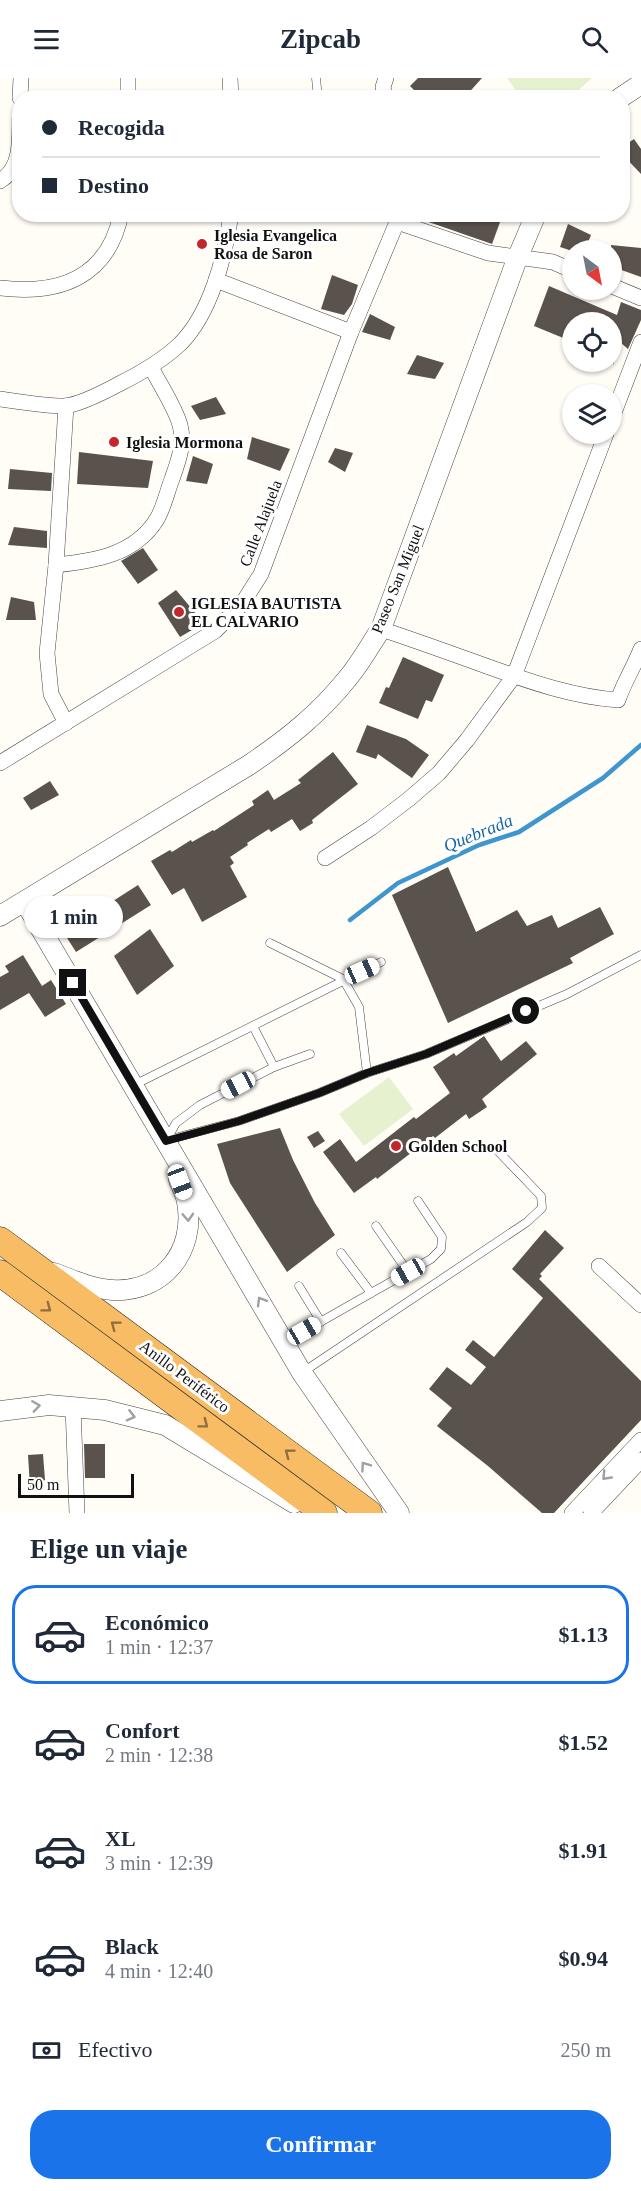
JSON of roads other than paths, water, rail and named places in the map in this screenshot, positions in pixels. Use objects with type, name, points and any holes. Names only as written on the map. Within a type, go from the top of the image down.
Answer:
[{"type":"highway","name":"Anillo Periférico","points":[[0,1240],[369,1513]]},
{"type":"highway","name":"Anillo Periférico","points":[[0,1273],[324,1513]]},
{"type":"street","points":[[0,181],[12,170]]},
{"type":"street","points":[[0,288],[47,289],[72,282],[92,269],[108,251],[120,222]]},
{"type":"street","points":[[0,399],[66,406],[110,389],[151,368],[181,343],[205,309],[216,280],[230,222]]},
{"type":"street","name":"Calle Alajuela","points":[[0,762],[215,631],[242,604],[261,574],[351,332],[395,222]]},
{"type":"street","points":[[407,222],[488,253],[517,259],[553,262],[562,266]]},
{"type":"street","name":"Paseo San Miguel","points":[[0,916],[249,765],[286,740],[318,711],[348,678],[381,628],[533,222]]},
{"type":"street","points":[[216,280],[351,332]]},
{"type":"street","points":[[622,290],[641,298]]},
{"type":"street","points":[[622,392],[641,342]]},
{"type":"street","points":[[56,565],[92,561],[110,556],[129,547],[145,534],[158,518],[180,458],[182,440],[180,425],[151,368]]},
{"type":"street","points":[[66,406],[56,565],[47,653],[51,694],[66,723]]},
{"type":"street","points":[[325,858],[371,828],[439,772],[467,740],[514,676],[602,444]]},
{"type":"street","points":[[381,628],[514,676],[568,692],[602,699],[618,700],[641,649]]},
{"type":"street","points":[[25,902],[302,1373],[399,1513]]},
{"type":"street","points":[[39,1268],[91,1286],[112,1290],[133,1289],[154,1281],[174,1267],[189,1228],[187,1201],[166,1141]]},
{"type":"street","points":[[599,1266],[641,1305]]},
{"type":"street","points":[[0,1412],[49,1405],[105,1410],[165,1425],[310,1513]]},
{"type":"street","points":[[73,1407],[77,1513]]},
{"type":"street","points":[[572,1513],[641,1440]]},
{"type":"street","points":[[591,1513],[641,1460]]},
{"type":"lane","points":[[270,943],[343,980],[359,1007],[367,1073]]},
{"type":"lane","points":[[166,1141],[239,1121],[319,1093],[367,1073],[426,1054],[545,1003],[641,955]]},
{"type":"lane","points":[[133,1085],[381,962]]},
{"type":"lane","points":[[253,1026],[274,1067]]},
{"type":"lane","points":[[166,1141],[176,1123],[200,1105],[274,1067],[310,1054]]},
{"type":"lane","points":[[302,1373],[527,1222],[542,1208],[541,1196],[494,1147]]},
{"type":"lane","points":[[285,1342],[431,1259],[441,1249],[442,1237],[418,1201]]},
{"type":"lane","points":[[376,1226],[408,1272]]},
{"type":"lane","points":[[341,1253],[371,1293]]},
{"type":"lane","points":[[298,1286],[321,1322]]},
{"type":"waterway","name":"Quebrada","points":[[350,920],[398,883],[479,845],[519,832],[603,778],[641,745]]},
{"type":"place","name":"Iglesia Evangelica Rosa de Saron","points":[[202,244]]},
{"type":"place","name":"Iglesia Mormona","points":[[114,442]]},
{"type":"place","name":"IGLESIA BAUTISTA EL CALVARIO","points":[[179,612]]},
{"type":"place","name":"Golden School","points":[[396,1146]]}]
